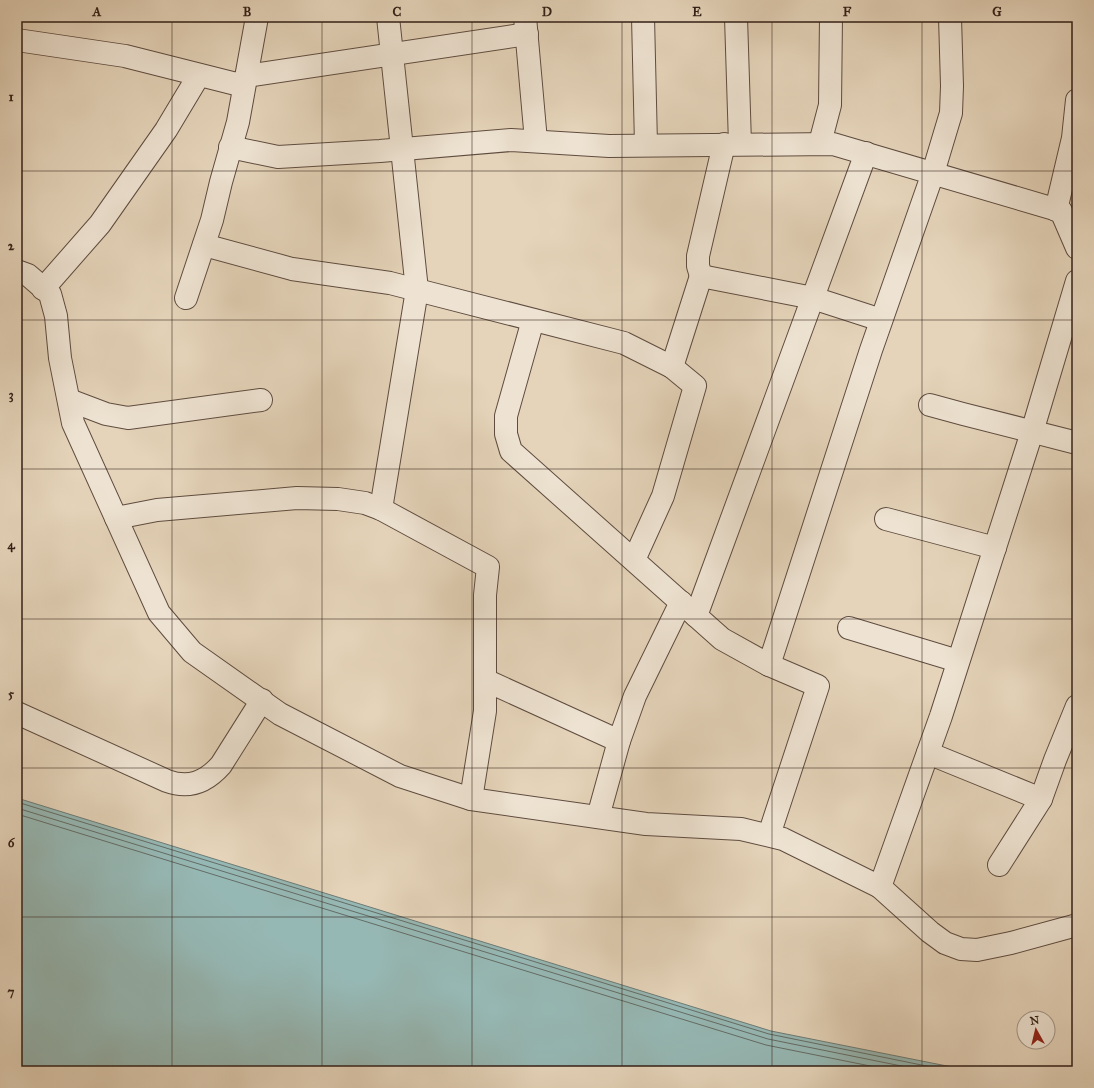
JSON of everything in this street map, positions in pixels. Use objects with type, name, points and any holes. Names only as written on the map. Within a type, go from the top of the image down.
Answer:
[{"type":"street","points":[[186,298],[212,220],[230,147],[238,122],[257,17]]},
{"type":"street","points":[[381,509],[417,290],[388,17]]},
{"type":"street","points":[[643,17],[646,146]]},
{"type":"street","points":[[672,367],[701,276],[698,266],[698,256],[732,144],[736,17]]},
{"type":"street","points":[[820,143],[830,105],[830,17]]},
{"type":"street","points":[[769,665],[881,320],[933,174],[951,113],[952,86],[950,17]]},
{"type":"street","points":[[17,40],[125,56],[199,75],[245,81],[392,53],[526,25],[536,141]]},
{"type":"street","points":[[43,289],[100,224],[166,130],[199,75]]},
{"type":"street","points":[[1056,210],[1073,138],[1077,100]]},
{"type":"street","points":[[230,147],[278,158],[511,140],[609,146],[833,144],[1061,211],[1077,248]]},
{"type":"street","points":[[598,817],[619,741],[635,696],[689,609],[813,298],[866,153]]},
{"type":"street","points":[[204,245],[292,269],[390,283],[624,343],[672,367],[695,386],[663,496],[634,560]]},
{"type":"street","points":[[17,271],[28,276],[50,294],[56,316],[60,358],[73,423],[159,613],[192,652],[280,714],[400,776],[471,800],[646,824],[741,829],[783,839],[880,887],[930,932],[945,943],[961,949],[977,950],[1077,926]]},
{"type":"street","points":[[701,276],[813,298],[881,320]]},
{"type":"street","points":[[880,887],[928,753],[995,548],[1032,432],[1077,281]]},
{"type":"street","points":[[533,320],[506,416],[506,434],[511,451],[722,639],[769,665],[818,686],[769,836]]},
{"type":"street","points":[[69,400],[106,414],[128,418],[261,400]]},
{"type":"street","points":[[930,404],[1077,444]]},
{"type":"street","points":[[116,518],[156,510],[297,498],[338,499],[365,503],[381,509],[488,567],[485,595],[485,711],[471,800]]},
{"type":"street","points":[[886,519],[995,548]]},
{"type":"street","points":[[849,628],[958,661]]},
{"type":"street","points":[[485,680],[619,741]]},
{"type":"street","points":[[17,713],[167,781],[185,785],[206,780],[214,773],[221,765],[262,700]]},
{"type":"street","points":[[999,865],[1041,799],[1077,706]]},
{"type":"street","points":[[928,753],[1041,799]]},
{"type":"water","points":[[17,798],[771,1031],[972,1071],[17,1071]]}]
